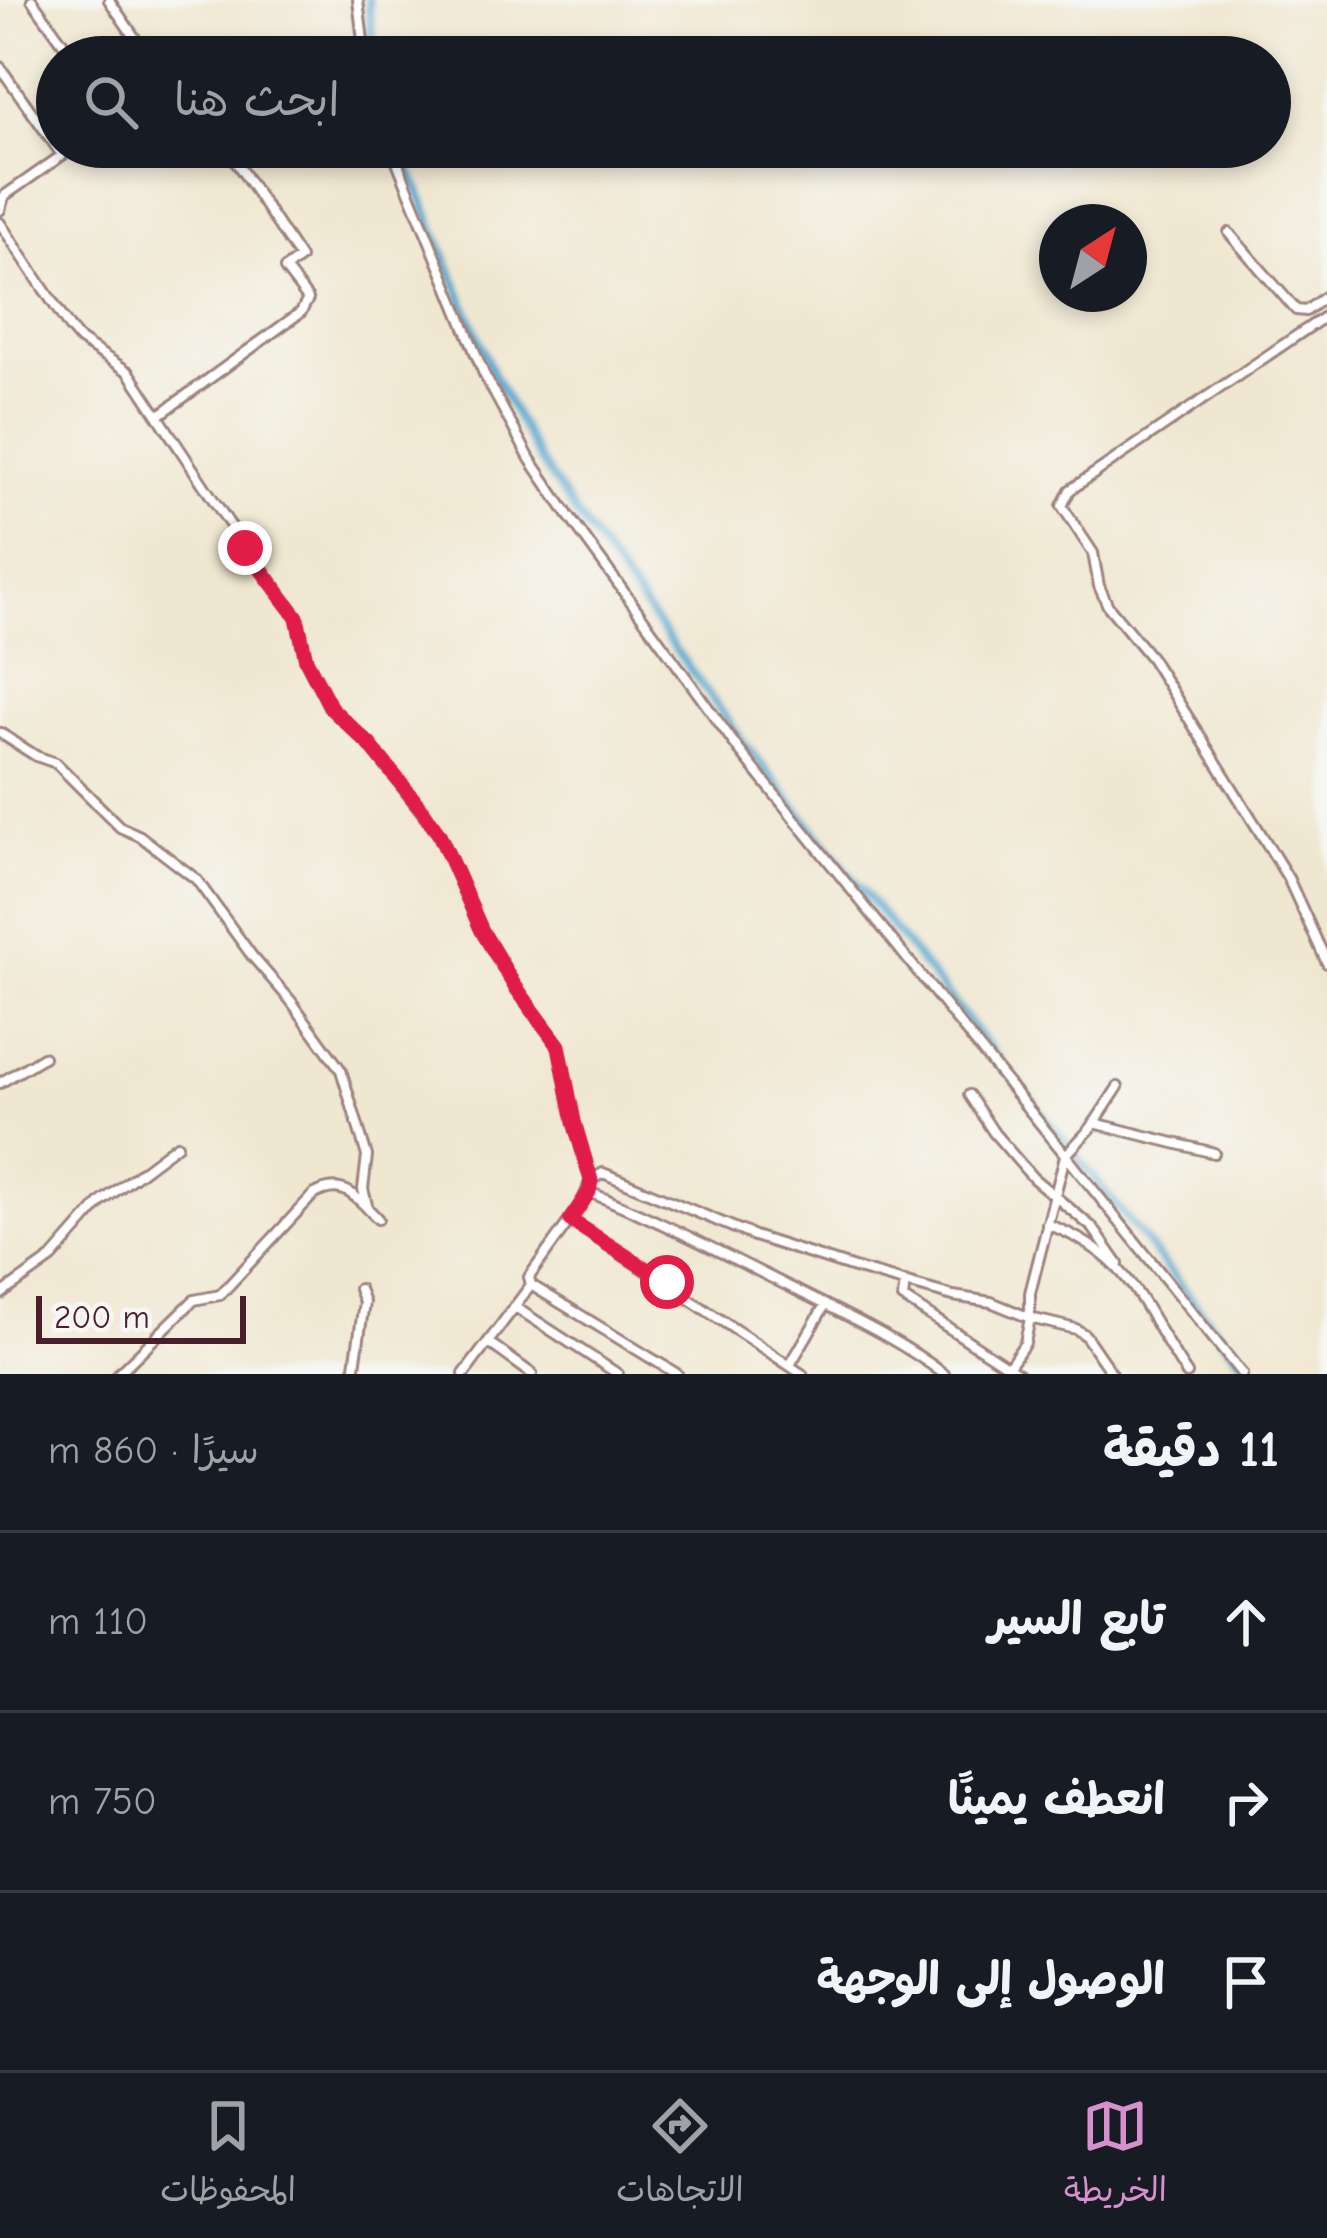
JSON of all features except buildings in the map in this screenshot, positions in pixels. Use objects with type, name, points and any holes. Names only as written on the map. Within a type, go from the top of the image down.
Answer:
[{"type":"street","points":[[32,0],[58,36]]},
{"type":"street","points":[[110,0],[134,36]]},
{"type":"street","points":[[358,0],[362,36]]},
{"type":"street","points":[[0,67],[36,118]]},
{"type":"street","points":[[0,210],[4,196],[44,168]]},
{"type":"street","points":[[158,416],[301,312],[308,299],[285,269],[300,258],[240,168]]},
{"type":"street","points":[[401,168],[484,374],[555,496],[740,749],[1242,1374]]},
{"type":"street","points":[[0,223],[80,340],[129,372],[239,539],[297,617],[306,660],[331,708],[370,745],[439,834],[482,931],[559,1046],[591,1180],[589,1192],[529,1276],[531,1285],[677,1374]]},
{"type":"street","points":[[1229,233],[1296,310],[1306,310],[1327,295]]},
{"type":"street","points":[[1327,315],[1070,490],[1062,506],[1093,553],[1108,605],[1151,658],[1288,878],[1327,963]]},
{"type":"street","points":[[0,733],[56,763],[120,827],[140,836],[196,879],[291,1001],[341,1070],[367,1156],[363,1189],[368,1209]]},
{"type":"street","points":[[0,1083],[44,1058]]},
{"type":"street","points":[[1009,1366],[1025,1343],[1030,1293],[1065,1156],[1118,1087]]},
{"type":"street","points":[[969,1095],[1033,1178],[1093,1228],[1139,1291],[1165,1345],[1187,1374]]},
{"type":"street","points":[[1094,1124],[1214,1153]]},
{"type":"street","points":[[0,1295],[52,1258],[101,1202],[177,1145]]},
{"type":"street","points":[[591,1180],[598,1174],[608,1175],[754,1235],[1082,1332],[1112,1374]]},
{"type":"street","points":[[118,1374],[194,1300],[220,1295],[313,1195],[327,1186],[349,1190],[378,1219]]},
{"type":"street","points":[[589,1192],[826,1305],[906,1347],[944,1374]]},
{"type":"street","points":[[570,1220],[802,1374]]},
{"type":"street","points":[[1047,1224],[1075,1234],[1118,1264]]},
{"type":"street","points":[[904,1282],[903,1298],[1018,1374]]},
{"type":"street","points":[[464,1374],[531,1285]]},
{"type":"street","points":[[354,1374],[364,1301],[359,1289]]},
{"type":"street","points":[[790,1366],[826,1305]]},
{"type":"street","points":[[515,1307],[618,1374]]},
{"type":"street","points":[[488,1342],[532,1374]]},
{"type":"waterway","points":[[368,0],[372,36]]},
{"type":"waterway","points":[[410,168],[493,374],[539,459],[576,514],[748,748],[1252,1374]]},
{"type":"route","points":[[245,548],[297,617],[306,660],[331,708],[370,745],[439,834],[482,931],[559,1046],[591,1180],[589,1192],[570,1220],[667,1282]]}]
